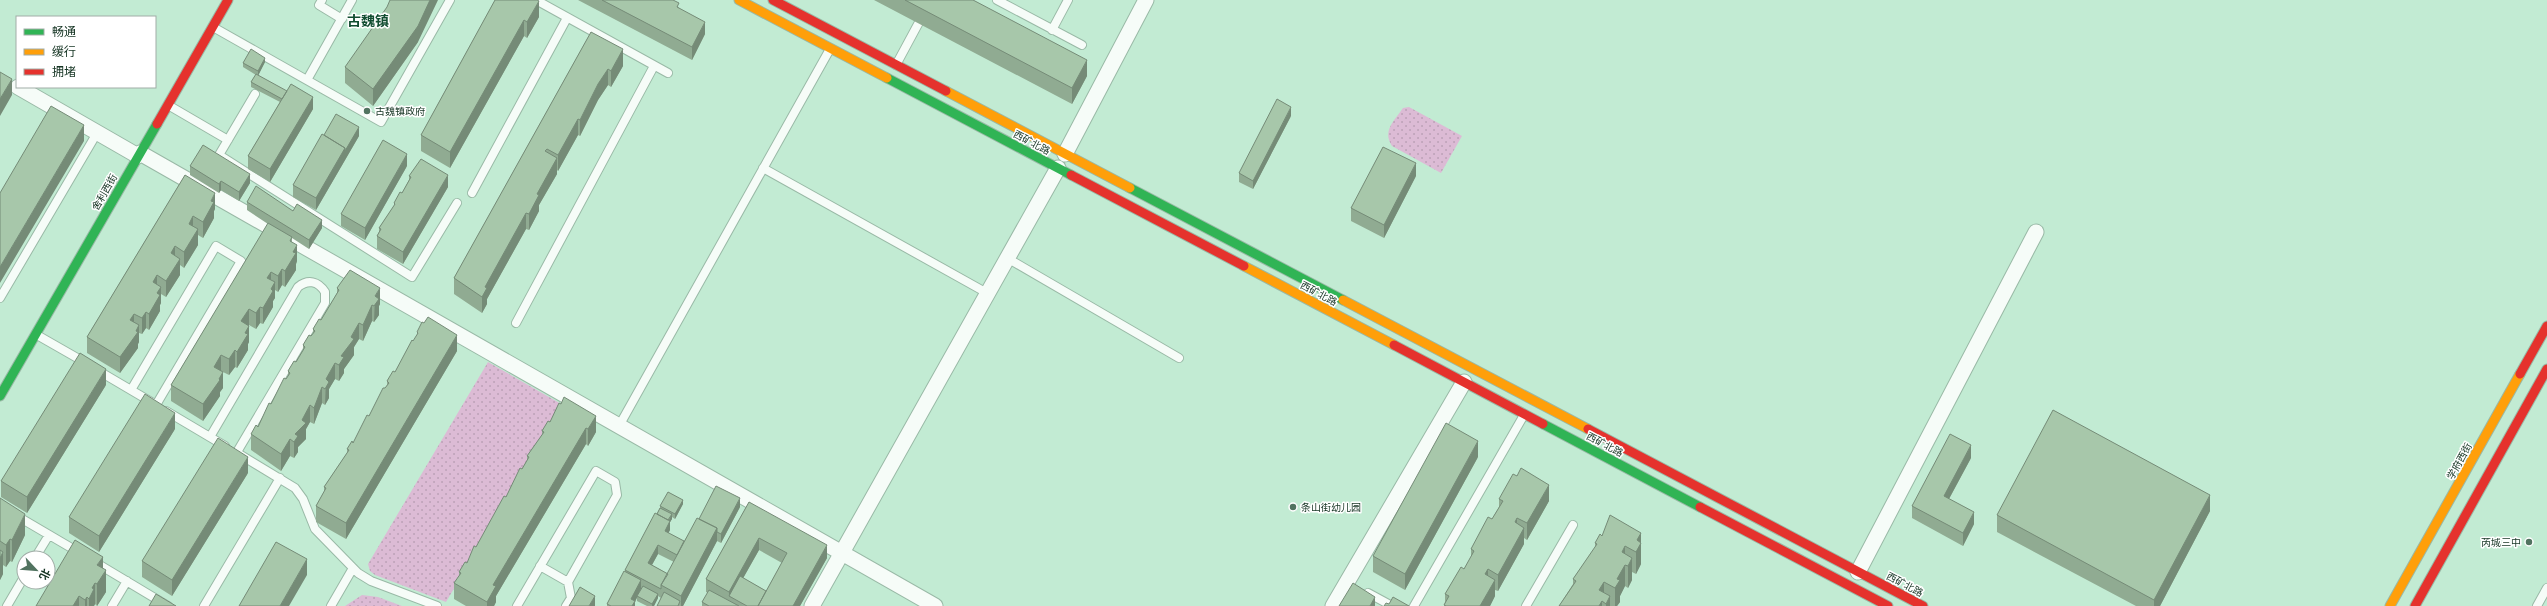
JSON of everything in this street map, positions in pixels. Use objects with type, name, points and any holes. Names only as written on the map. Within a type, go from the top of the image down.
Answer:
[{"type":"main road","name":"舍利西街","points":[[1,393],[228,0]]},
{"type":"main road","name":"西矿北路","points":[[738,0],[1888,606]]},
{"type":"main road","name":"西矿北路","points":[[773,0],[1922,606]]},
{"type":"main road","name":"学府西街","points":[[2390,606],[2547,326]]},
{"type":"main road","points":[[2415,606],[2547,369]]},
{"type":"street","points":[[1065,154],[1146,0]]},
{"type":"street","points":[[21,88],[97,133],[139,155],[935,606]]},
{"type":"street","points":[[812,606],[1058,168]]},
{"type":"street","points":[[1858,572],[2036,232]]},
{"type":"street","points":[[1333,606],[1464,382]]},
{"type":"lane","points":[[322,0],[318,6],[342,19]]},
{"type":"lane","points":[[307,80],[352,0]]},
{"type":"lane","points":[[212,27],[381,122],[450,0]]},
{"type":"lane","points":[[536,0],[668,73]]},
{"type":"lane","points":[[896,65],[931,0]]},
{"type":"lane","points":[[1052,30],[1068,0]]},
{"type":"lane","points":[[1000,1],[1082,45]]},
{"type":"lane","points":[[472,193],[568,18]]},
{"type":"lane","points":[[619,426],[830,48]]},
{"type":"lane","points":[[516,322],[654,66]]},
{"type":"lane","points":[[255,94],[219,155],[412,277],[457,203]]},
{"type":"lane","points":[[168,105],[228,140]]},
{"type":"lane","points":[[0,298],[97,133]]},
{"type":"lane","points":[[763,168],[987,293]]},
{"type":"lane","points":[[131,390],[216,246],[229,253],[241,261],[156,405]]},
{"type":"lane","points":[[1007,258],[1179,358]]},
{"type":"lane","points":[[210,437],[298,287],[307,282],[317,284],[325,292],[325,303],[237,452]]},
{"type":"lane","points":[[36,334],[280,478],[294,488],[303,499],[315,529],[353,568],[371,581],[437,606]]},
{"type":"lane","points":[[1414,606],[1524,414]]},
{"type":"lane","points":[[516,606],[596,471],[615,482],[617,486],[616,500],[568,582],[571,598],[566,606]]},
{"type":"lane","points":[[204,606],[280,478]]},
{"type":"lane","points":[[0,506],[168,606]]},
{"type":"lane","points":[[1526,606],[1573,525]]},
{"type":"lane","points":[[40,550],[49,535]]},
{"type":"lane","points":[[540,566],[568,582]]},
{"type":"lane","points":[[331,606],[353,568]]},
{"type":"lane","points":[[112,606],[127,582]]},
{"type":"lane","points":[[2537,606],[2547,588]]},
{"type":"lane","points":[[7,606],[16,590]]},
{"type":"lane","points":[[1368,593],[1392,606]]},
{"type":"shaded area","points":[[1409,107],[1462,136],[1441,173],[1392,146],[1389,141],[1388,136],[1390,126],[1403,108]]},
{"type":"shaded area","points":[[488,362],[563,405],[446,602],[375,575],[370,571],[368,564]]},
{"type":"shaded area","points":[[362,595],[378,597],[402,606],[345,606]]},
{"type":"building","points":[[390,0],[430,0],[418,26],[373,89],[345,67],[387,7]]},
{"type":"building","points":[[495,0],[539,1],[527,22],[524,20],[450,152],[421,135]]},
{"type":"building","points":[[602,0],[673,0],[679,3],[677,7],[705,22],[692,47]]},
{"type":"building","points":[[905,0],[973,0],[1087,60],[1072,88]]},
{"type":"building","points":[[591,32],[623,49],[611,71],[608,69],[598,84],[580,120],[578,119],[558,155],[547,149],[545,151],[557,158],[537,194],[539,195],[529,214],[526,213],[485,287],[487,288],[482,297],[454,278]]},
{"type":"building","points":[[251,49],[265,58],[258,71],[243,63]]},
{"type":"building","points":[[0,72],[12,79],[0,99]]},
{"type":"building","points":[[256,74],[287,91],[282,99],[251,82]]},
{"type":"building","points":[[291,84],[313,97],[270,169],[248,156]]},
{"type":"building","points":[[1277,99],[1291,107],[1253,181],[1239,173]]},
{"type":"building","points":[[51,106],[84,125],[0,267],[0,193]]},
{"type":"building","points":[[336,114],[359,127],[345,151],[345,148],[324,135]]},
{"type":"building","points":[[322,134],[345,148],[316,198],[293,185]]},
{"type":"building","points":[[383,140],[407,154],[365,228],[341,214]]},
{"type":"building","points":[[203,145],[250,174],[239,192],[221,181],[219,184],[190,166]]},
{"type":"building","points":[[1383,147],[1416,163],[1384,225],[1351,208]]},
{"type":"building","points":[[421,159],[448,175],[403,252],[377,236],[381,229],[379,228],[395,204],[394,203],[400,192],[402,193],[411,177],[409,176]]},
{"type":"building","points":[[185,175],[215,193],[211,201],[214,202],[203,222],[193,216],[189,224],[198,229],[184,252],[175,246],[171,253],[180,259],[166,281],[157,275],[153,282],[161,287],[157,293],[160,295],[149,314],[146,312],[142,318],[134,314],[130,320],[139,325],[136,331],[138,332],[120,357],[87,337]]},
{"type":"building","points":[[256,186],[293,211],[297,204],[322,220],[309,240],[247,202]]},
{"type":"building","points":[[268,223],[292,237],[290,241],[297,245],[293,252],[296,253],[285,271],[282,269],[278,276],[271,272],[267,278],[275,282],[271,289],[273,291],[263,308],[260,307],[256,313],[249,309],[241,321],[249,326],[245,333],[248,334],[237,352],[235,350],[229,359],[221,355],[214,367],[223,372],[219,379],[220,380],[203,404],[171,385]]},
{"type":"building","points":[[350,270],[380,288],[375,296],[379,299],[374,306],[372,305],[363,325],[359,323],[351,337],[354,339],[341,356],[344,357],[339,365],[335,363],[326,379],[329,382],[325,389],[322,387],[314,408],[310,405],[302,420],[306,423],[295,434],[298,436],[294,442],[290,439],[281,454],[251,434],[256,425],[258,427],[269,403],[271,404],[284,378],[286,379],[290,373],[288,371],[294,361],[296,362],[305,347],[303,345],[309,335],[311,336],[315,331],[313,329],[319,319],[321,320],[339,290],[337,288]]},
{"type":"building","points":[[428,317],[457,335],[346,523],[316,506],[326,488],[324,487],[349,450],[347,449],[352,441],[353,443],[367,415],[369,416],[383,388],[385,388],[389,383],[387,381],[393,371],[395,372],[412,340],[413,341],[418,333],[417,332],[422,322],[424,323]]},
{"type":"building","points":[[80,353],[106,369],[27,497],[1,481]]},
{"type":"building","points":[[145,394],[175,413],[99,536],[69,517]]},
{"type":"building","points":[[564,397],[596,416],[588,429],[586,428],[493,585],[496,586],[487,602],[454,583],[461,573],[459,572],[465,562],[467,563],[474,546],[476,547],[504,496],[506,497],[520,468],[522,469],[529,457],[527,456],[544,432],[542,431],[548,421],[550,422],[559,403],[561,404]]},
{"type":"building","points":[[2053,410],[2210,495],[2154,600],[1997,515]]},
{"type":"building","points":[[1446,423],[1478,441],[1405,574],[1373,556]]},
{"type":"building","points":[[1950,434],[1971,445],[1944,496],[1974,512],[1963,533],[1912,506]]},
{"type":"building","points":[[218,438],[248,457],[172,580],[142,561]]},
{"type":"building","points":[[1521,468],[1549,485],[1527,523],[1517,518],[1515,522],[1524,528],[1498,575],[1488,569],[1485,574],[1495,580],[1480,606],[1444,605],[1449,596],[1445,594],[1461,567],[1464,569],[1474,551],[1471,549],[1488,517],[1492,519],[1503,501],[1499,499],[1513,474],[1517,476]]},
{"type":"building","points":[[716,486],[740,498],[721,534],[717,532],[717,528],[699,519]]},
{"type":"building","points":[[668,492],[683,500],[675,514],[660,506]]},
{"type":"building","points":[[0,498],[25,514],[12,540],[10,539],[6,545],[0,541]]},
{"type":"building","points":[[749,502],[827,545],[793,606],[758,606],[787,553],[759,538],[729,592],[706,579]]},
{"type":"building","points":[[660,508],[672,514],[668,520],[657,514]]},
{"type":"building","points":[[655,513],[670,521],[665,531],[684,541],[677,555],[658,545],[648,563],[668,574],[661,585],[661,589],[625,570]]},
{"type":"building","points":[[1610,515],[1641,533],[1637,540],[1641,543],[1636,552],[1625,546],[1622,552],[1632,558],[1628,566],[1625,565],[1617,579],[1620,580],[1615,588],[1604,582],[1599,590],[1610,596],[1606,604],[1602,601],[1599,606],[1559,606],[1576,581],[1573,579],[1597,544],[1595,543],[1600,534],[1602,536]]},
{"type":"building","points":[[697,518],[717,528],[681,596],[661,585]]},
{"type":"building","points":[[75,540],[103,557],[97,565],[106,570],[97,584],[95,583],[92,588],[94,589],[89,599],[87,597],[85,600],[79,596],[73,606],[36,606],[45,590],[56,590],[56,572]]},
{"type":"building","points":[[276,542],[307,559],[280,606],[239,606]]},
{"type":"building","points":[[0,550],[3,552],[0,558]]},
{"type":"building","points":[[624,571],[641,580],[631,599],[635,601],[632,606],[611,606],[607,604]]},
{"type":"building","points":[[740,576],[766,591],[758,606],[747,606],[729,596]]},
{"type":"building","points":[[1353,583],[1375,597],[1370,606],[1339,606]]},
{"type":"building","points":[[643,586],[658,594],[652,604],[637,596]]},
{"type":"building","points":[[580,587],[595,596],[589,606],[569,606]]},
{"type":"building","points":[[709,590],[739,606],[709,606],[702,602]]},
{"type":"building","points":[[664,592],[680,601],[678,606],[657,606]]},
{"type":"building","points":[[156,594],[176,606],[149,606]]},
{"type":"building","points":[[1393,597],[1409,606],[1384,606],[1386,603],[1389,604]]},
{"type":"traffic: fast","points":[[887,78],[1071,175]]},
{"type":"traffic: fast","points":[[0,396],[157,124]]},
{"type":"traffic: fast","points":[[1130,188],[1343,300]]},
{"type":"traffic: fast","points":[[1543,424],[1700,507]]},
{"type":"traffic: slow","points":[[739,0],[887,78]]},
{"type":"traffic: slow","points":[[946,91],[1130,188]]},
{"type":"traffic: slow","points":[[1244,266],[1394,345]]},
{"type":"traffic: slow","points":[[1343,300],[1588,429]]},
{"type":"traffic: slow","points":[[2390,606],[2520,374]]},
{"type":"traffic: jam","points":[[157,124],[228,0]]},
{"type":"traffic: jam","points":[[773,0],[946,91]]},
{"type":"traffic: jam","points":[[1071,175],[1244,266]]},
{"type":"traffic: jam","points":[[2520,374],[2547,326]]},
{"type":"traffic: jam","points":[[1394,345],[1543,424]]},
{"type":"traffic: jam","points":[[2415,606],[2547,369]]},
{"type":"traffic: jam","points":[[1588,429],[1923,606]]},
{"type":"traffic: jam","points":[[1700,507],[1888,606]]},
{"type":"place","name":"古魏镇政府","points":[[367,111]]},
{"type":"place","name":"条山街幼儿园","points":[[1293,507]]},
{"type":"place","name":"芮城三中","points":[[2529,542]]},
{"type":"district","name":"古魏镇","points":[[368,21]]}]
